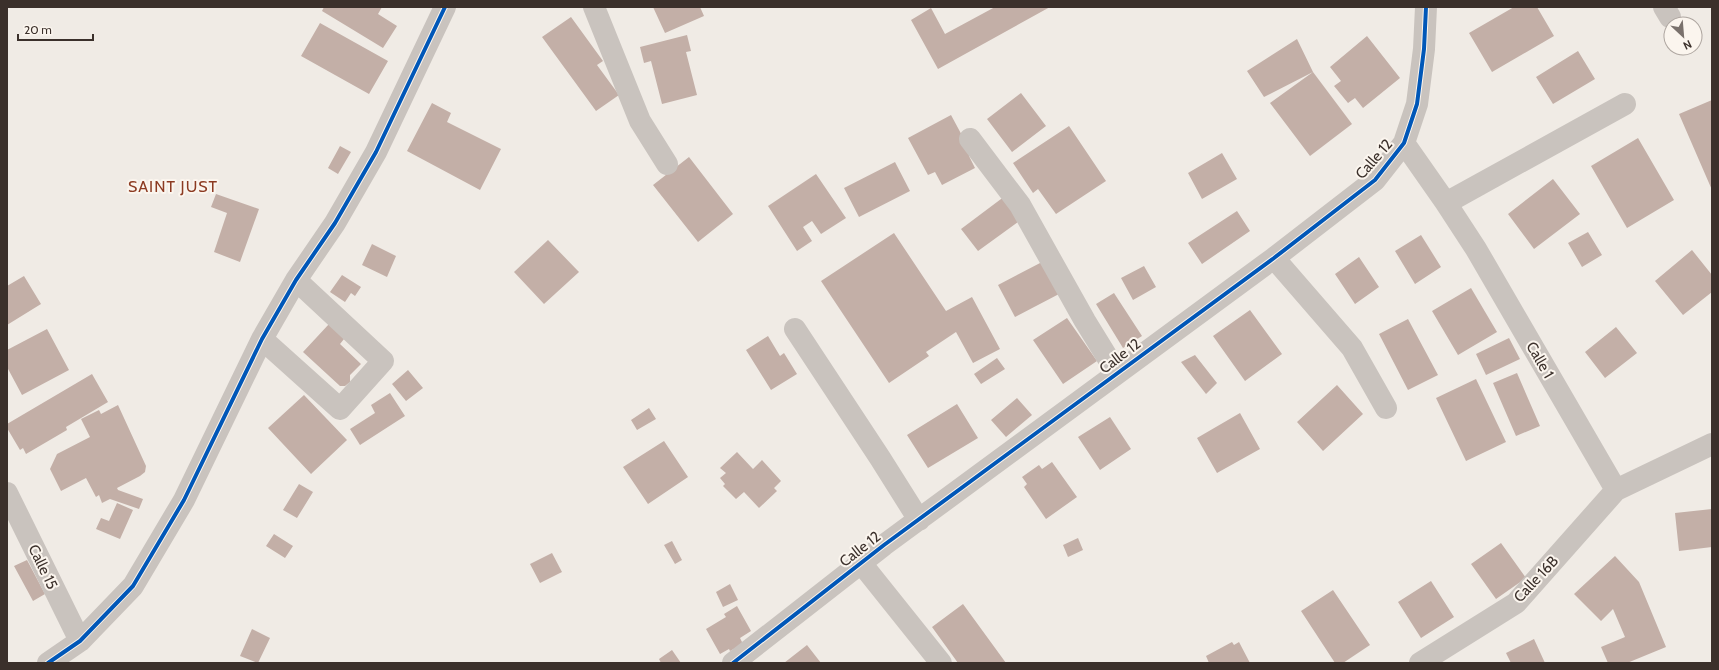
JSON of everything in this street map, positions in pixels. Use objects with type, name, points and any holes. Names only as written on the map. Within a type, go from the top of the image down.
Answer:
[{"type":"street","points":[[48,663],[80,641],[133,586],[184,500],[262,339],[296,280],[335,223],[376,152],[445,7]]},
{"type":"street","points":[[594,7],[640,121],[667,164]]},
{"type":"street","name":"Calle 12","points":[[733,663],[861,563],[1085,398],[1117,372],[1274,258],[1375,180],[1404,143],[1417,104],[1424,49],[1426,7]]},
{"type":"street","points":[[1446,203],[1625,104]]},
{"type":"street","points":[[970,139],[1020,205],[1085,321],[1117,372]]},
{"type":"street","name":"Calle 1","points":[[1404,143],[1476,249],[1616,490]]},
{"type":"street","points":[[1274,258],[1352,348],[1386,408]]},
{"type":"street","points":[[262,339],[340,409],[384,361],[296,280]]},
{"type":"street","points":[[796,329],[919,520]]},
{"type":"street","points":[[1616,490],[1712,444]]},
{"type":"street","name":"Calle 16B","points":[[1420,663],[1516,603],[1616,490]]},
{"type":"street","name":"Calle 15","points":[[7,493],[80,641]]},
{"type":"street","points":[[861,563],[941,663]]},
{"type":"building","points":[[324,7],[382,7],[378,14],[397,26],[383,48],[322,11]]},
{"type":"building","points":[[653,7],[700,7],[704,16],[665,33]]},
{"type":"building","points":[[995,7],[1050,7],[938,69],[911,20],[931,8],[945,34]]},
{"type":"building","points":[[1514,7],[1537,7],[1554,36],[1492,72],[1469,33]]},
{"type":"building","points":[[571,17],[603,61],[597,65],[619,95],[596,111],[542,37]]},
{"type":"building","points":[[320,23],[388,61],[369,94],[301,56]]},
{"type":"building","points":[[687,35],[691,51],[686,52],[697,95],[662,104],[651,61],[644,63],[640,47]]},
{"type":"building","points":[[1367,36],[1400,78],[1363,108],[1355,98],[1348,103],[1334,86],[1341,81],[1330,67]]},
{"type":"building","points":[[1297,39],[1313,72],[1264,97],[1247,71]]},
{"type":"building","points":[[1578,51],[1595,79],[1553,104],[1536,77]]},
{"type":"building","points":[[1313,72],[1352,124],[1310,156],[1270,103]]},
{"type":"building","points":[[1021,93],[1046,126],[1012,152],[987,119]]},
{"type":"building","points":[[1712,100],[1712,190],[1679,114]]},
{"type":"building","points":[[432,103],[451,113],[447,122],[501,149],[480,190],[407,151]]},
{"type":"building","points":[[951,115],[972,154],[969,156],[975,168],[942,185],[935,172],[928,175],[908,138]]},
{"type":"building","points":[[1069,126],[1106,181],[1056,214],[1038,189],[1033,193],[1013,163]]},
{"type":"building","points":[[1638,138],[1674,200],[1627,228],[1591,166]]},
{"type":"building","points":[[340,146],[351,152],[338,174],[328,168]]},
{"type":"building","points":[[1222,153],[1237,179],[1202,199],[1188,173]]},
{"type":"building","points":[[689,157],[733,214],[698,242],[653,185]]},
{"type":"building","points":[[895,162],[910,191],[859,217],[844,188]]},
{"type":"building","points":[[816,174],[846,218],[821,234],[812,221],[803,227],[812,241],[797,251],[768,206]]},
{"type":"building","points":[[1553,179],[1580,214],[1534,249],[1508,214]]},
{"type":"building","points":[[216,194],[259,209],[240,262],[214,252],[227,213],[211,207]]},
{"type":"building","points":[[1005,196],[1022,219],[978,251],[961,229]]},
{"type":"building","points":[[1237,211],[1250,231],[1202,264],[1188,243]]},
{"type":"building","points":[[1588,232],[1602,255],[1582,267],[1568,243]]},
{"type":"building","points":[[894,233],[946,311],[972,297],[1000,349],[973,363],[956,332],[926,352],[929,356],[889,383],[821,281]]},
{"type":"building","points":[[1421,235],[1441,267],[1415,284],[1395,251]]},
{"type":"building","points":[[548,240],[579,272],[544,304],[514,272]]},
{"type":"building","points":[[372,244],[396,256],[387,277],[362,265]]},
{"type":"building","points":[[1692,250],[1712,275],[1712,292],[1683,315],[1655,281]]},
{"type":"building","points":[[1359,257],[1379,287],[1355,304],[1335,274]]},
{"type":"building","points":[[1042,262],[1059,294],[1015,317],[998,285]]},
{"type":"building","points":[[1144,266],[1156,287],[1133,300],[1121,278]]},
{"type":"building","points":[[342,275],[361,287],[355,296],[351,293],[345,302],[330,292]]},
{"type":"building","points":[[24,276],[41,304],[7,325],[7,286]]},
{"type":"building","points":[[1471,288],[1497,332],[1458,355],[1432,311]]},
{"type":"building","points":[[1114,293],[1142,336],[1123,348],[1096,304]]},
{"type":"building","points":[[1250,310],[1282,354],[1245,381],[1213,336]]},
{"type":"building","points":[[1067,318],[1097,361],[1063,384],[1033,340]]},
{"type":"building","points":[[1408,319],[1438,375],[1408,390],[1379,334]]},
{"type":"building","points":[[329,324],[344,339],[340,344],[361,364],[350,375],[350,382],[345,386],[340,386],[303,352]]},
{"type":"building","points":[[1616,327],[1637,353],[1605,378],[1585,352]]},
{"type":"building","points":[[47,329],[69,370],[22,395],[7,367],[7,350]]},
{"type":"building","points":[[768,336],[780,356],[784,353],[797,374],[771,390],[746,350]]},
{"type":"building","points":[[1509,338],[1520,359],[1486,375],[1476,354]]},
{"type":"building","points":[[1195,355],[1217,383],[1206,394],[1181,362]]},
{"type":"building","points":[[997,358],[1005,369],[981,384],[974,374]]},
{"type":"building","points":[[408,370],[423,388],[406,401],[392,384]]},
{"type":"building","points":[[1517,373],[1540,426],[1516,436],[1493,383]]},
{"type":"building","points":[[92,374],[108,402],[66,427],[67,430],[26,454],[23,448],[20,450],[7,428],[7,424]]},
{"type":"building","points":[[1476,379],[1506,442],[1466,461],[1436,398]]},
{"type":"building","points":[[1337,385],[1363,414],[1323,451],[1297,422]]},
{"type":"building","points":[[390,393],[405,416],[360,445],[350,429],[375,413],[371,405]]},
{"type":"building","points":[[304,395],[347,440],[311,474],[268,428]]},
{"type":"building","points":[[1017,398],[1032,415],[1006,437],[991,420]]},
{"type":"building","points":[[957,404],[978,438],[928,468],[907,435]]},
{"type":"building","points":[[118,405],[146,466],[145,472],[140,476],[117,488],[118,490],[143,499],[139,509],[110,499],[102,503],[99,495],[96,497],[86,478],[61,491],[50,469],[57,454],[90,437],[81,419],[99,410],[101,414]]},
{"type":"building","points":[[649,408],[656,419],[637,430],[631,420]]},
{"type":"building","points":[[1240,413],[1260,449],[1217,473],[1197,438]]},
{"type":"building","points":[[1110,417],[1131,449],[1100,470],[1078,437]]},
{"type":"building","points":[[664,441],[688,477],[648,504],[623,467]]},
{"type":"building","points":[[737,452],[753,469],[762,460],[781,481],[774,488],[777,491],[759,508],[744,492],[736,499],[723,486],[725,484],[720,478],[726,473],[720,468]]},
{"type":"building","points":[[1052,462],[1077,497],[1046,519],[1024,487],[1027,484],[1022,477],[1039,465],[1042,469]]},
{"type":"building","points":[[299,484],[313,492],[297,518],[283,510]]},
{"type":"building","points":[[117,503],[133,510],[120,539],[96,529],[101,518],[109,521]]},
{"type":"building","points":[[1712,509],[1712,547],[1679,551],[1675,513]]},
{"type":"building","points":[[274,534],[293,546],[285,558],[266,546]]},
{"type":"building","points":[[1078,538],[1083,550],[1068,557],[1063,545]]},
{"type":"building","points":[[672,541],[682,560],[675,564],[664,545]]},
{"type":"building","points":[[1501,543],[1526,578],[1496,599],[1471,564]]},
{"type":"building","points":[[552,553],[562,572],[540,583],[530,564]]},
{"type":"building","points":[[1615,556],[1639,582],[1666,647],[1627,663],[1608,663],[1601,647],[1625,637],[1613,609],[1601,621],[1574,594]]},
{"type":"building","points":[[27,560],[45,594],[33,601],[14,566]]},
{"type":"building","points":[[1431,581],[1454,617],[1421,638],[1398,602]]},
{"type":"building","points":[[730,584],[738,600],[723,607],[716,592]]},
{"type":"building","points":[[1333,590],[1370,645],[1343,663],[1335,663],[1301,611]]},
{"type":"building","points":[[963,604],[1006,663],[958,663],[932,627]]},
{"type":"building","points":[[737,606],[751,631],[740,638],[743,644],[730,651],[729,649],[720,654],[706,629],[726,617],[724,614]]},
{"type":"building","points":[[252,629],[270,638],[258,663],[240,656]]},
{"type":"building","points":[[1534,639],[1545,663],[1511,663],[1506,653]]},
{"type":"building","points":[[1232,642],[1234,645],[1239,642],[1250,663],[1209,663],[1206,656]]},
{"type":"building","points":[[807,645],[821,663],[784,663]]},
{"type":"building","points":[[672,650],[681,663],[661,663],[659,659]]},
{"type":"cycle path","points":[[48,663],[80,641],[133,586],[184,500],[262,339],[296,280],[335,223],[376,152],[445,7]]},
{"type":"cycle path","points":[[733,663],[884,545],[1274,258],[1375,180],[1404,143],[1417,104],[1424,49],[1426,7]]},
{"type":"district","name":"SAINT JUST","points":[[173,186]]}]
